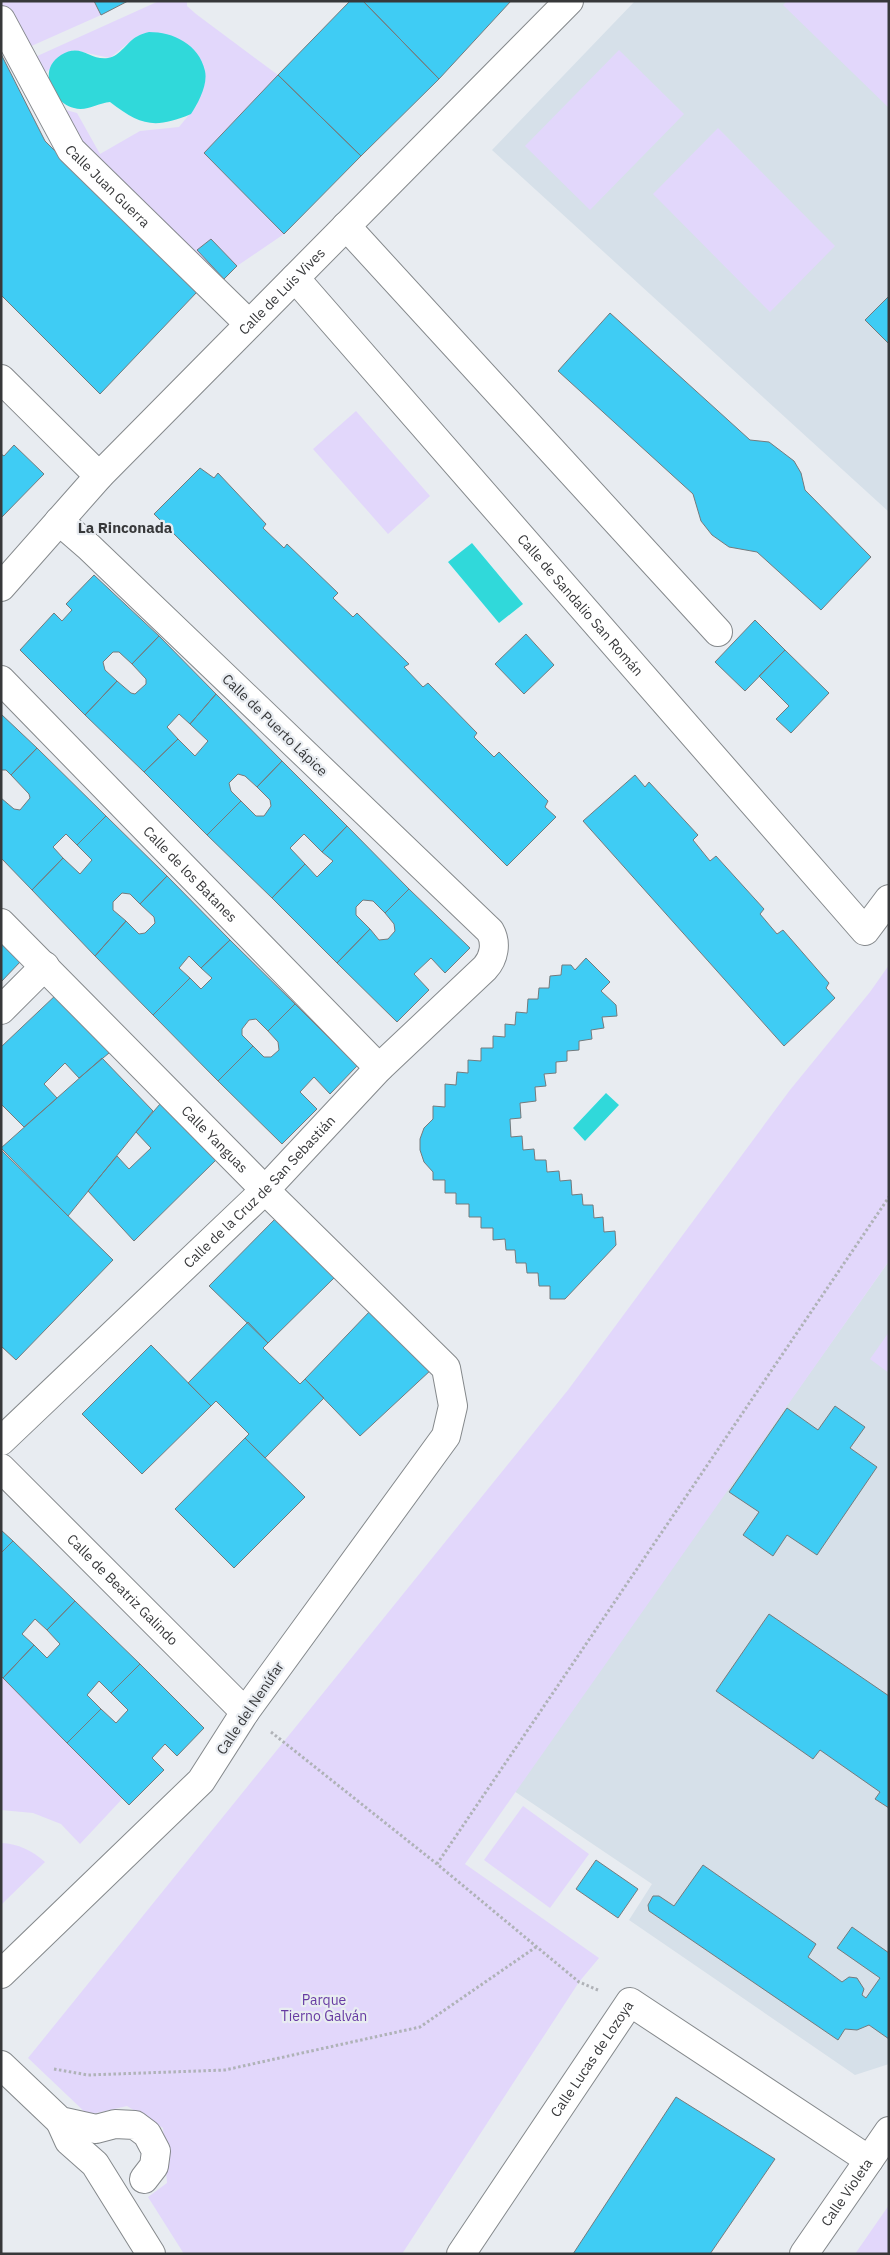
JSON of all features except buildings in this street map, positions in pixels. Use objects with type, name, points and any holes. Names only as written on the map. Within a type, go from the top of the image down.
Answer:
[{"type":"street","name":"Calle de Luis Vives","points":[[1,587],[99,476],[569,1]]},
{"type":"street","name":"Calle Juan Guerra","points":[[1,20],[71,150],[249,324]]},
{"type":"street","points":[[346,226],[718,632]]},
{"type":"street","name":"Calle de Sandalio San Román","points":[[295,278],[866,931],[889,898]]},
{"type":"street","points":[[1,379],[99,476]]},
{"type":"street","name":"Calle de Puerto Lápice","points":[[59,521],[89,547],[490,931]]},
{"type":"street","name":"Calle de los Batanes","points":[[1,680],[379,1068]]},
{"type":"street","name":"Calle Yanguas","points":[[1,923],[265,1190],[446,1368],[453,1406]]},
{"type":"street","name":"Calle de la Cruz de San Sebastián","points":[[1,1441],[265,1190],[379,1068],[490,962],[494,938],[490,931]]},
{"type":"street","points":[[1,1010],[44,966]]},
{"type":"street","name":"Calle del Nenúfar","points":[[1,1974],[201,1781],[245,1712],[446,1436],[453,1406]]},
{"type":"street","name":"Calle de Beatriz Galindo","points":[[1,1468],[245,1712]]},
{"type":"street","name":"Calle Lucas de Lozoya","points":[[461,2254],[630,2002],[869,2160]]},
{"type":"street","points":[[1,2065],[60,2121],[69,2141],[95,2164],[151,2254]]},
{"type":"street","points":[[60,2121],[96,2129],[115,2124],[135,2125],[147,2134],[156,2150],[154,2166],[144,2178]]},
{"type":"street","name":"Calle Violeta","points":[[804,2254],[889,2131]]},
{"type":"path","points":[[436,1864],[889,1197]]},
{"type":"path","points":[[245,1712],[436,1864],[579,1982],[630,2002]]},
{"type":"path","points":[[50,2068],[88,2075],[225,2070],[420,2027],[536,1947]]},
{"type":"shaded area","points":[[635,1],[889,1],[889,512],[492,150]]},
{"type":"shaded area","points":[[889,1261],[889,2064],[855,2075],[629,1920],[652,1884],[514,1791]]},
{"type":"green space","points":[[1,1],[94,1],[101,15],[18,52],[1,20]]},
{"type":"green space","points":[[159,1],[187,1],[187,6],[196,14],[278,75],[204,153],[284,234],[237,266],[213,289],[86,165],[24,62]],"holes":[[[137,36],[197,105],[179,127],[140,131],[100,154],[77,113],[51,106],[45,73],[73,50],[110,58]]]},
{"type":"green space","points":[[787,1],[889,1],[889,108],[783,5]]},
{"type":"green space","points":[[619,50],[684,114],[590,210],[525,146]]},
{"type":"green space","points":[[718,128],[835,246],[770,312],[653,194]]},
{"type":"green space","points":[[356,411],[430,496],[388,534],[313,449]]},
{"type":"green space","name":"Parque Tierno Galván","points":[[889,965],[889,1261],[465,1864],[599,1958],[579,1982],[402,2254],[184,2254],[148,2197],[167,2183],[163,2128],[127,2106],[88,2115],[28,2058],[568,1390],[790,1090],[870,992]]},
{"type":"green space","points":[[889,1332],[889,1373],[870,1359]]},
{"type":"green space","points":[[1,1676],[123,1798],[80,1844],[61,1824],[33,1813],[1,1810]]},
{"type":"green space","points":[[523,1806],[589,1854],[550,1908],[484,1860]]},
{"type":"green space","points":[[1,1843],[24,1848],[45,1862],[1,1905]]},
{"type":"green space","points":[[889,2205],[889,2254],[855,2254]]},
{"type":"water","points":[[149,32],[167,34],[184,41],[202,62],[206,76],[204,88],[191,114],[168,122],[149,123],[131,116],[110,102],[83,109],[74,108],[66,105],[54,93],[50,85],[50,69],[54,61],[61,55],[74,50],[96,57],[113,57],[134,38]]},
{"type":"water","points":[[472,543],[523,604],[499,623],[448,562]]},
{"type":"water","points":[[606,1093],[619,1105],[585,1141],[573,1128]]},
{"type":"district","name":"La Rinconada","points":[[125,528]]}]
